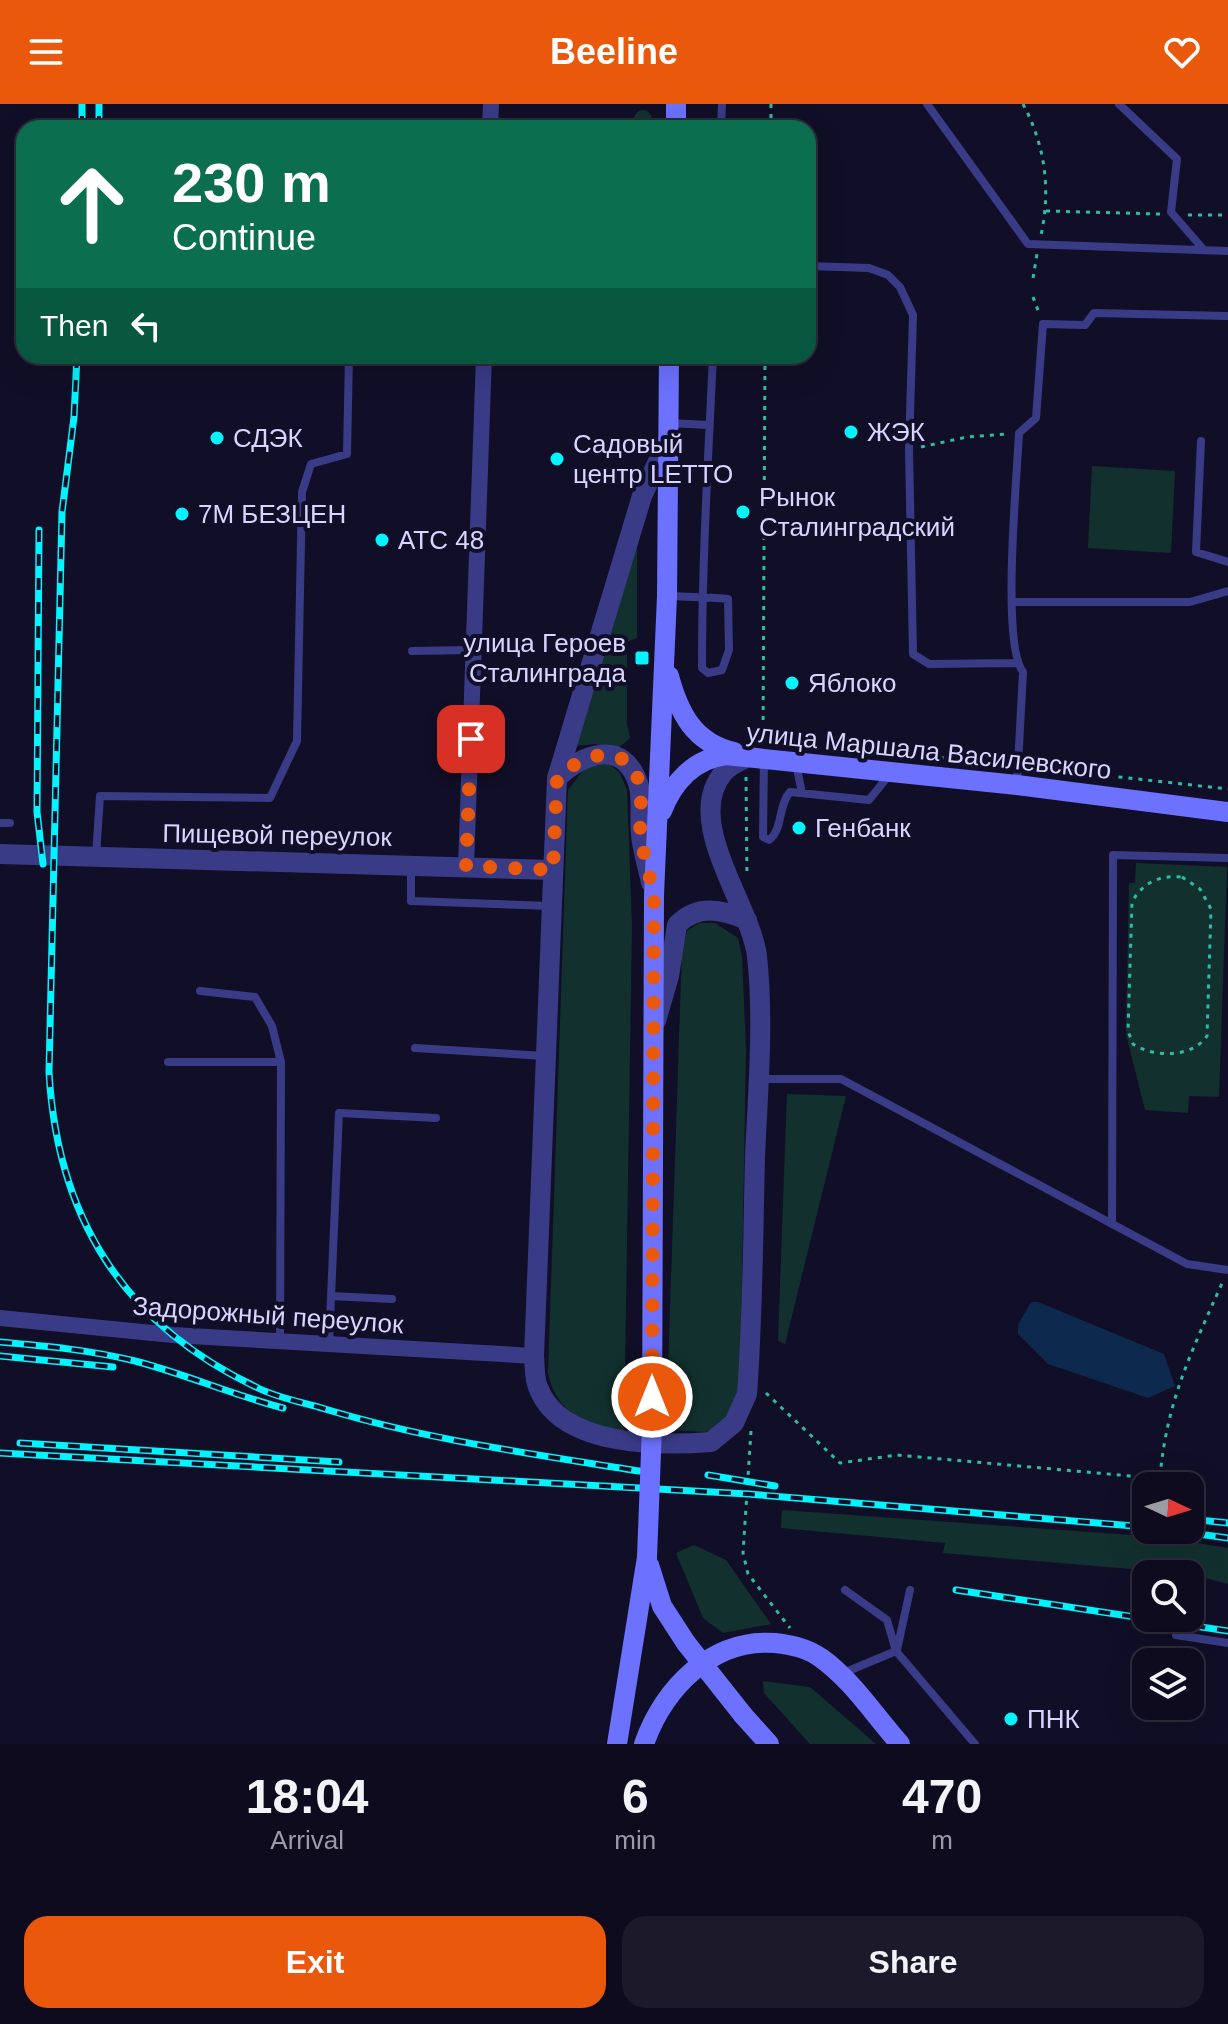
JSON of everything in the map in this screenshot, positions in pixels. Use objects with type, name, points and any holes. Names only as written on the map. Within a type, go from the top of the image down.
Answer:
[{"type":"main road","points":[[617,1744],[647,1557],[652,1427],[654,895],[667,596],[669,364]]},
{"type":"main road","points":[[665,655],[679,707],[688,724],[705,741],[759,751]]},
{"type":"main road","name":"улица Маршала Василевского","points":[[658,821],[668,793],[693,768],[714,757],[759,751],[795,760],[1228,812]]},
{"type":"main road","points":[[647,1557],[658,1595],[686,1643],[769,1744]]},
{"type":"main road","points":[[644,1744],[651,1725],[684,1678],[727,1649],[758,1643],[805,1648],[840,1674],[900,1744]]},
{"type":"street","points":[[466,866],[484,364]]},
{"type":"street","points":[[666,444],[642,496],[557,778],[534,1356],[538,1387],[561,1419],[586,1433],[612,1438],[711,1442],[734,1423],[743,1407],[748,1377],[758,1079],[757,962],[747,920],[716,843],[711,819],[720,778],[725,770],[759,751]]},
{"type":"street","points":[[557,778],[592,754],[609,754],[623,761],[634,774],[640,787],[641,836],[654,895]]},
{"type":"street","name":"Пищевой переулок","points":[[0,854],[553,870]]},
{"type":"street","points":[[652,1033],[669,976],[677,925],[693,912],[704,910],[722,911],[747,920]]},
{"type":"street","name":"Задорожный переулок","points":[[0,1318],[280,1341],[534,1356]]},
{"type":"lane","points":[[927,104],[1028,244],[1228,251]]},
{"type":"lane","points":[[1119,104],[1177,159],[1174,215],[1204,250]]},
{"type":"lane","points":[[816,266],[869,268],[888,275],[900,287],[913,315],[909,449],[913,654],[929,664],[1016,663]]},
{"type":"lane","points":[[1017,785],[1023,672],[1016,663],[1013,602],[1019,433],[1036,418],[1043,324],[1085,325],[1094,313],[1228,316]]},
{"type":"lane","points":[[96,857],[100,796],[270,798],[297,741],[302,492],[311,464],[347,454],[349,364]]},
{"type":"lane","points":[[667,596],[704,597],[728,599],[727,664],[713,673],[704,672],[702,668],[704,597],[709,425],[713,364]]},
{"type":"lane","points":[[667,423],[709,425]]},
{"type":"lane","points":[[1201,441],[1196,552],[1228,562]]},
{"type":"lane","points":[[1013,602],[1190,602],[1228,591]]},
{"type":"lane","points":[[412,651],[475,650]]},
{"type":"lane","points":[[759,751],[765,840],[775,835],[784,798],[790,792],[869,800],[893,771]]},
{"type":"lane","points":[[795,760],[802,793]]},
{"type":"lane","points":[[0,823],[10,823]]},
{"type":"lane","points":[[1112,1224],[1113,855],[1228,858]]},
{"type":"lane","points":[[411,864],[411,901],[552,906]]},
{"type":"lane","points":[[200,991],[255,997],[272,1026],[281,1062],[280,1341]]},
{"type":"lane","points":[[415,1048],[546,1056]]},
{"type":"lane","points":[[168,1062],[281,1062]]},
{"type":"lane","points":[[758,1079],[841,1079],[1187,1264],[1228,1270]]},
{"type":"lane","points":[[329,1343],[339,1113],[436,1118]]},
{"type":"lane","points":[[331,1296],[392,1299]]},
{"type":"lane","points":[[845,1590],[887,1620],[896,1651],[975,1744]]},
{"type":"lane","points":[[896,1651],[910,1590]]},
{"type":"lane","points":[[1176,1635],[1228,1643]]},
{"type":"lane","points":[[840,1674],[896,1651]]},
{"type":"path","points":[[1023,104],[1038,132],[1045,167],[1046,211],[1033,278]]},
{"type":"path","points":[[1046,211],[1228,215]]},
{"type":"path","points":[[1033,297],[1043,324]]},
{"type":"path","points":[[759,751],[765,364]]},
{"type":"path","points":[[909,449],[967,437],[1019,433]]},
{"type":"path","points":[[1170,876],[1182,877],[1200,889],[1211,909],[1207,1036],[1197,1048],[1183,1052],[1141,1049],[1133,1044],[1128,1031],[1132,902],[1149,882],[1170,876]]},
{"type":"path","points":[[1160,1472],[1164,1429],[1173,1398],[1228,1270]]},
{"type":"path","points":[[748,1377],[840,1463],[897,1455],[1132,1477]]},
{"type":"green space","points":[[643,110],[652,120],[634,119]]},
{"type":"green space","points":[[1092,466],[1175,471],[1171,553],[1088,548]]},
{"type":"green space","points":[[637,543],[637,638],[627,642],[627,724],[630,738],[616,750],[595,744],[574,746]]},
{"type":"green space","points":[[609,764],[620,773],[627,790],[632,926],[624,1431],[575,1415],[558,1398],[548,1372],[568,790],[586,767]]},
{"type":"green space","points":[[1136,863],[1227,867],[1219,1097],[1189,1096],[1188,1113],[1145,1110],[1126,1034],[1129,883],[1135,883]]},
{"type":"green space","points":[[699,923],[715,923],[738,938],[742,956],[746,1050],[740,1398],[720,1427],[706,1432],[666,1430],[682,949],[687,931]]},
{"type":"green space","points":[[787,1094],[846,1096],[785,1344],[778,1341]]},
{"type":"green space","points":[[782,1510],[1132,1535],[1132,1544],[1203,1544],[1228,1548],[1228,1584],[1204,1578],[1204,1560],[1132,1560],[1132,1569],[943,1553],[945,1543],[781,1528]]},
{"type":"green space","points":[[694,1545],[726,1560],[771,1624],[723,1633],[703,1618],[676,1553]]},
{"type":"green space","points":[[763,1681],[810,1687],[876,1744],[810,1744],[764,1693]]},
{"type":"water","points":[[1031,1302],[1038,1302],[1164,1354],[1175,1386],[1148,1398],[1048,1364],[1018,1334],[1018,1325]]},
{"type":"railway","points":[[82,104],[82,120]]},
{"type":"railway","points":[[99,104],[99,120]]},
{"type":"railway","points":[[77,364],[74,417],[62,512],[49,1072],[55,1124],[66,1173],[83,1218],[106,1260],[134,1298],[169,1331],[209,1361],[264,1391],[364,1420],[442,1438],[639,1471]]},
{"type":"railway","points":[[39,530],[37,812],[43,864]]},
{"type":"railway","points":[[0,1342],[85,1351],[135,1361],[283,1408]]},
{"type":"railway","points":[[0,1356],[113,1367]]},
{"type":"railway","points":[[20,1443],[339,1462]]},
{"type":"railway","points":[[0,1453],[748,1494],[1132,1526]]},
{"type":"railway","points":[[708,1475],[775,1486]]},
{"type":"railway","points":[[1204,1520],[1228,1523]]},
{"type":"railway","points":[[1204,1535],[1228,1538]]},
{"type":"railway","points":[[956,1590],[1228,1631]]},
{"type":"place","name":"ЖЭК","points":[[851,432]]},
{"type":"place","name":"СДЭК","points":[[217,438]]},
{"type":"place","name":"Садовый центр LETTO","points":[[557,459]]},
{"type":"place","name":"Рынок Сталинградский","points":[[743,512]]},
{"type":"place","name":"7М БЕЗЦЕН","points":[[182,514]]},
{"type":"place","name":"АТС 48","points":[[382,540]]},
{"type":"place","name":"улица Героев Сталинграда","points":[[642,658]]},
{"type":"place","name":"Яблоко","points":[[792,683]]},
{"type":"place","name":"Генбанк","points":[[799,828]]},
{"type":"place","name":"ПНК","points":[[1011,1719]]},
{"type":"route","points":[[471,739],[466,866],[553,870],[557,778],[578,760],[592,754],[609,754],[623,761],[640,787],[641,836],[654,895],[652,1397]]}]
